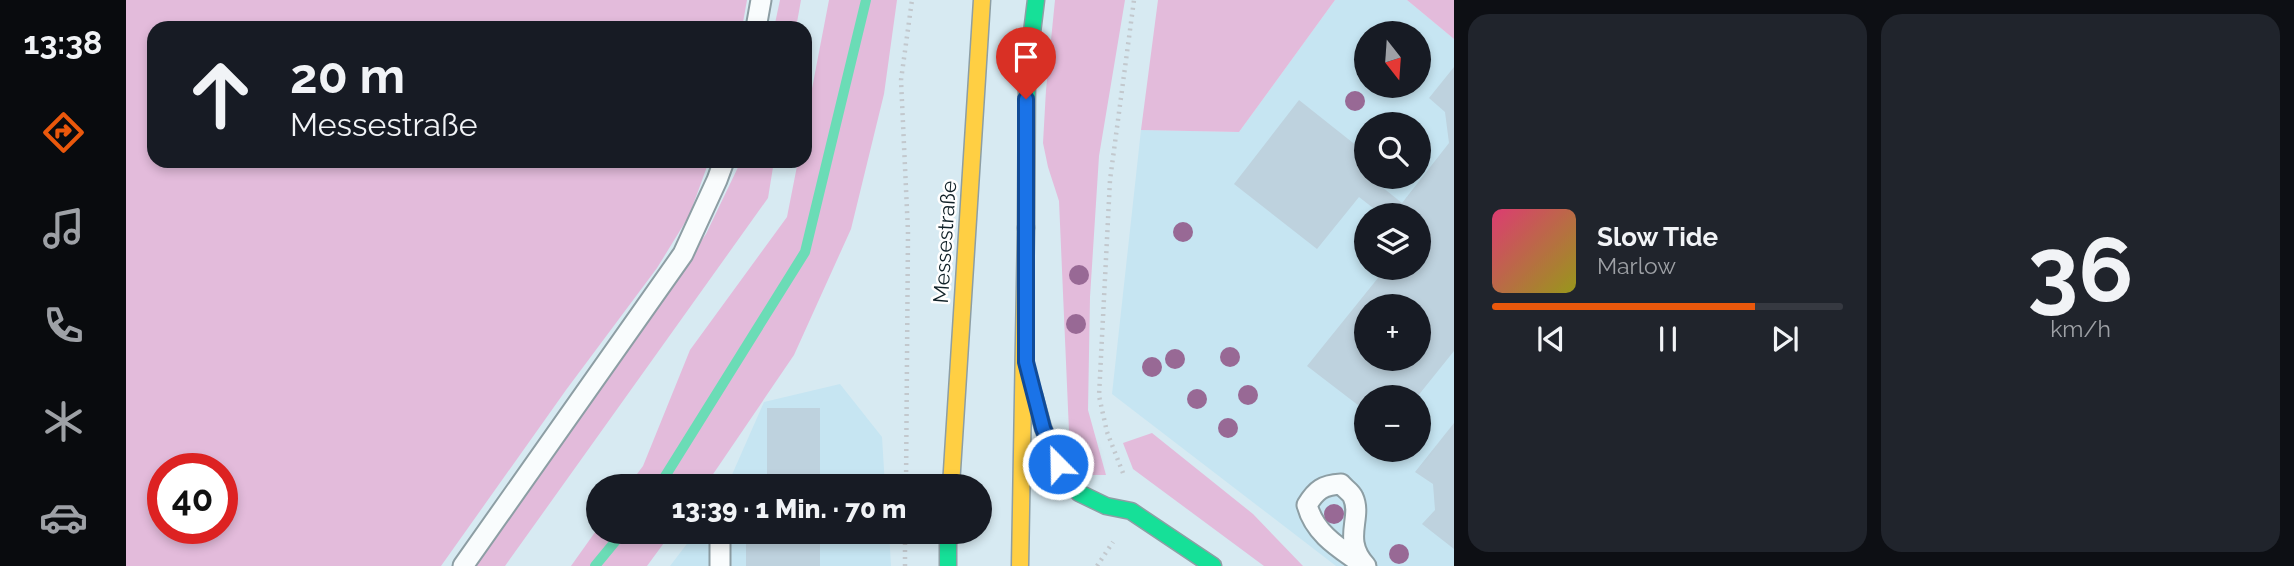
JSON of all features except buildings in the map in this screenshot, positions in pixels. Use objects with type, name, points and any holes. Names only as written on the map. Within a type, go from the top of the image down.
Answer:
[{"type":"street","points":[[1020,566],[1026,362],[1027,73],[1036,0]]},
{"type":"street","name":"Messestraße","points":[[952,474],[982,5]]},
{"type":"street","points":[[1026,362],[1043,428],[1058,464],[1079,493],[1106,506],[1131,511],[1213,566]]},
{"type":"street","points":[[948,544],[948,566]]},
{"type":"lane","points":[[757,21],[761,0]]},
{"type":"lane","points":[[463,566],[682,254],[721,168]]},
{"type":"lane","points":[[720,544],[720,566]]},
{"type":"path","points":[[906,474],[908,232],[901,80],[912,0]]},
{"type":"path","points":[[1131,511],[1123,474],[1107,432],[1099,396],[1110,180],[1135,0]]},
{"type":"path","points":[[905,544],[905,566]]},
{"type":"shaded area","points":[[126,0],[747,0],[743,21],[147,21],[147,168],[706,168],[689,216],[657,268],[441,566],[126,566]]},
{"type":"shaded area","points":[[780,0],[801,0],[797,21],[776,21]]},
{"type":"shaded area","points":[[829,0],[897,0],[884,94],[851,229],[794,355],[713,474],[637,474],[643,466],[690,350],[787,217],[797,168],[812,168],[812,89]]},
{"type":"shaded area","points":[[1055,0],[1125,0],[1099,156],[1090,297],[1088,410],[1106,475],[1084,475],[1075,460],[1069,431],[1059,201],[1043,143]]},
{"type":"shaded area","points":[[1158,0],[1335,0],[1239,132],[1141,130]]},
{"type":"shaded area","points":[[1335,0],[1407,0],[1454,39],[1454,566],[1336,566],[1112,394],[1141,130],[1239,132]]},
{"type":"shaded area","points":[[1407,0],[1454,0],[1454,39]]},
{"type":"shaded area","points":[[738,168],[773,168],[768,198],[505,566],[473,566],[706,234]]},
{"type":"shaded area","points":[[840,384],[882,437],[884,474],[732,474],[764,402]]},
{"type":"shaded area","points":[[1152,433],[1253,514],[1303,566],[1264,566],[1133,469],[1123,443]]},
{"type":"shaded area","points":[[587,544],[663,544],[647,566],[571,566]]},
{"type":"shaded area","points":[[687,544],[890,544],[891,566],[670,566]]},
{"type":"waterway","points":[[666,474],[805,252],[866,0]]},
{"type":"waterway","points":[[595,566],[613,544]]},
{"type":"traffic: fast","points":[[1026,228],[1027,73],[1036,0]]},
{"type":"traffic: fast","points":[[1034,395],[1043,428],[1058,464],[1079,493],[1106,506],[1131,511],[1213,566]]},
{"type":"traffic: fast","points":[[948,544],[948,566]]},
{"type":"traffic: slow","points":[[952,474],[982,0]]},
{"type":"traffic: slow","points":[[1020,566],[1026,228]]},
{"type":"route","points":[[1026,99],[1026,362],[1043,428],[1058,464]]}]
